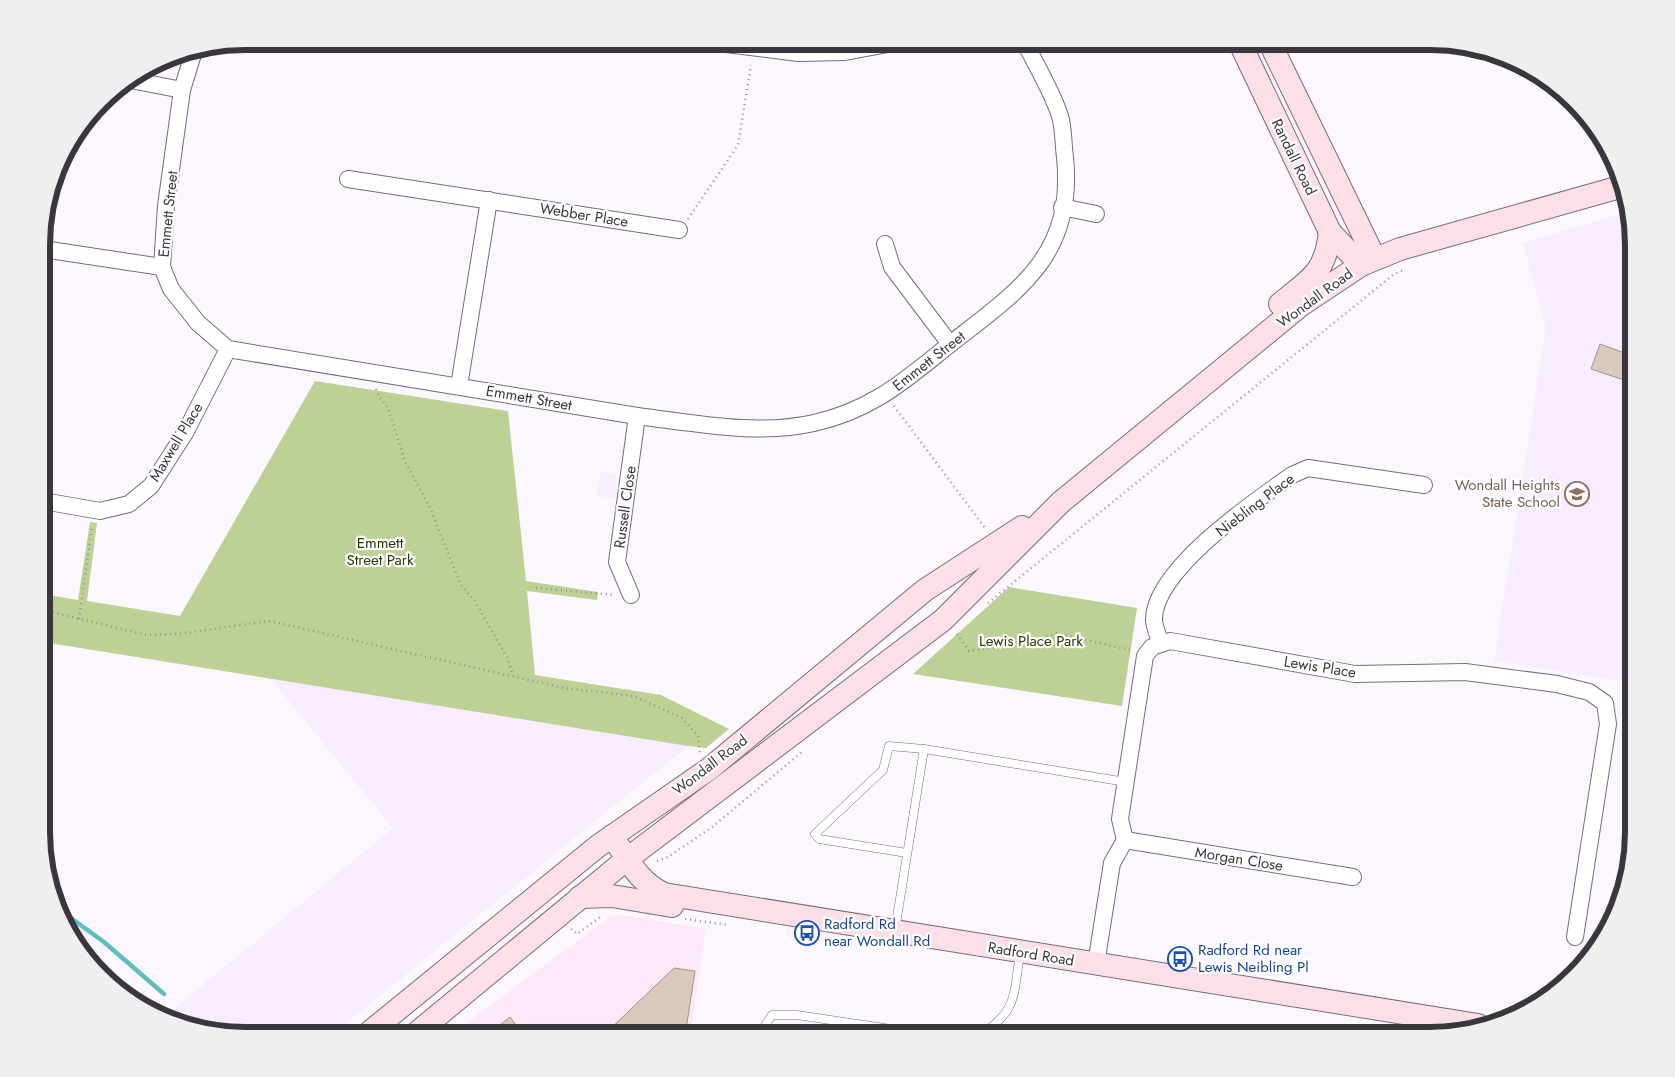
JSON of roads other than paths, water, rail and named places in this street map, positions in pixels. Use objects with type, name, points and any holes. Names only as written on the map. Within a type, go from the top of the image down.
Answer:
[{"type":"main road","name":"Randall Road","points":[[1243,50],[1330,232],[1368,262]]},
{"type":"main road","name":"Randall Road","points":[[1273,50],[1368,262]]},
{"type":"main road","name":"Wondall Road","points":[[376,1027],[612,836],[708,769],[925,590],[1061,502],[1301,305],[1368,262],[1400,249],[1616,188]]},
{"type":"main road","points":[[1242,354],[1241,336],[1318,273],[1326,258],[1330,232]]},
{"type":"main road","name":"Wondall Road","points":[[424,1027],[627,859],[951,623],[1061,502]]},
{"type":"main road","points":[[925,590],[943,600],[951,623]]},
{"type":"main road","name":"Radford Road","points":[[612,836],[649,887],[664,894],[1459,1024]]},
{"type":"main road","points":[[580,897],[612,896],[698,910],[710,901]]},
{"type":"street","points":[[774,50],[798,53],[822,50]]},
{"type":"street","name":"Emmett Street","points":[[192,58],[182,90],[166,206],[162,267],[170,289],[198,324],[228,349],[637,416],[705,425],[777,428],[813,423],[850,412],[886,395],[1008,300],[1032,277],[1048,252],[1058,226],[1067,183],[1060,117],[1028,50]]},
{"type":"street","points":[[139,82],[182,90]]},
{"type":"street","name":"Webber Place","points":[[348,179],[679,230]]},
{"type":"street","points":[[459,386],[489,200]]},
{"type":"street","points":[[1062,207],[1096,214]]},
{"type":"street","points":[[885,244],[892,267],[950,344]]},
{"type":"street","points":[[50,250],[162,267]]},
{"type":"street","name":"Maxwell Place","points":[[50,501],[100,511],[130,504],[151,486],[185,432],[228,349]]},
{"type":"street","name":"Russell Close","points":[[631,595],[617,562],[637,416]]},
{"type":"street","name":"Niebling Place","points":[[1160,643],[1154,621],[1158,603],[1171,577],[1192,554],[1292,475],[1308,468],[1424,485]]},
{"type":"street","name":"Lewis Place","points":[[1160,643],[1177,641],[1355,674],[1465,672],[1548,682],[1590,692],[1605,703],[1608,724],[1575,937]]},
{"type":"street","points":[[1096,964],[1112,862],[1125,840],[1120,819],[1145,656],[1152,647],[1160,643]]},
{"type":"street","name":"Morgan Close","points":[[1125,840],[1352,878]]},
{"type":"lane","points":[[908,853],[819,839],[815,834],[883,770],[889,746],[924,749],[1126,782]]},
{"type":"lane","points":[[894,932],[924,749]]},
{"type":"lane","points":[[993,1027],[1007,1013],[1011,1003],[1021,952]]},
{"type":"lane","points":[[764,1027],[772,1015],[798,1015],[878,1027]]},
{"type":"waterway","points":[[70,917],[104,942],[164,994]]},
{"type":"place","name":"Wondall Heights State School","points":[[1577,494]]},
{"type":"place","name":"Radford Rd near Wondall Rd","points":[[807,933]]},
{"type":"place","name":"Radford Rd near Lewis Neibling Pl","points":[[1180,959]]},
{"type":"park label","name":"Emmett Street Park","points":[[380,552]]},
{"type":"park label","name":"Lewis Place Park","points":[[1031,641]]}]
